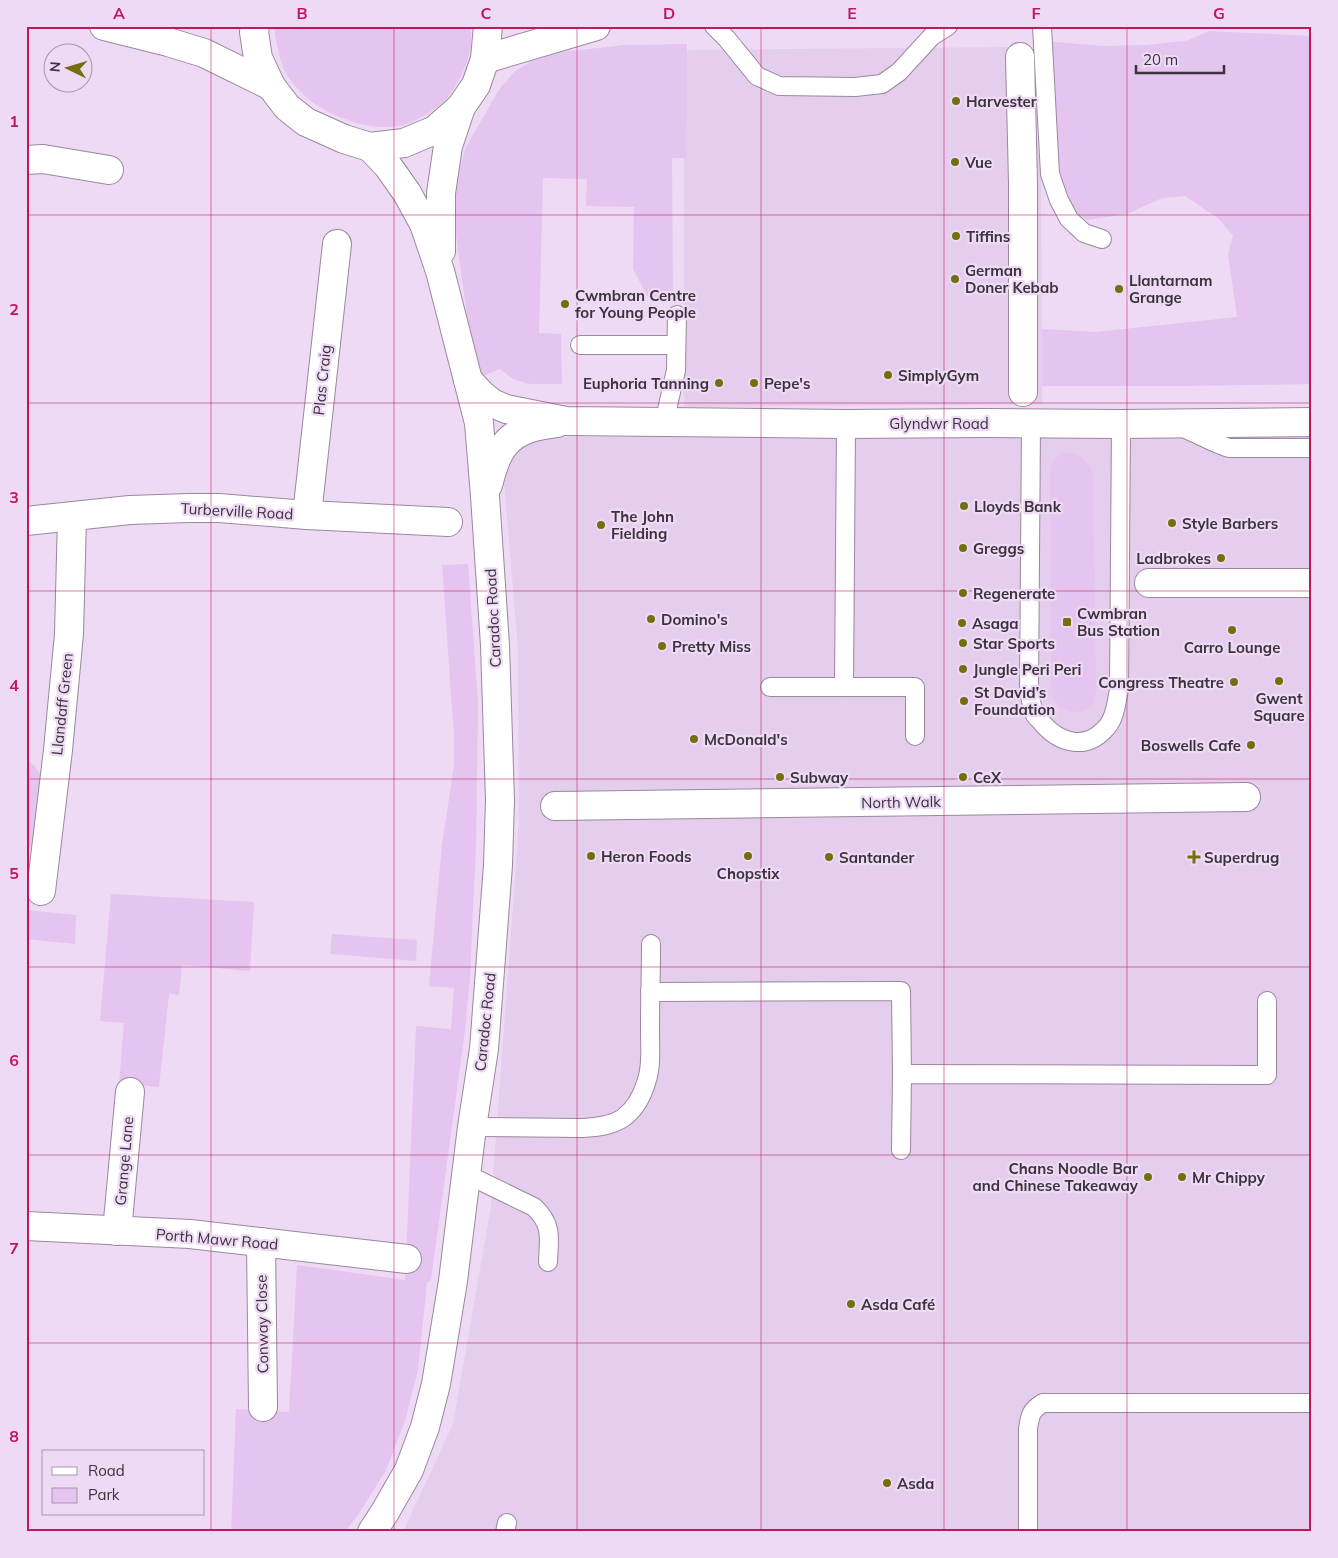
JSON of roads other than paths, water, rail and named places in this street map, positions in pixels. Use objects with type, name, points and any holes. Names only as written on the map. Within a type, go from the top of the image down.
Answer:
[{"type":"street","points":[[104,26],[204,53],[271,86]]},
{"type":"street","points":[[255,26],[258,58],[271,86],[287,107],[306,122],[344,139],[370,147],[404,143],[435,130],[461,107],[476,85],[485,59],[488,26]]},
{"type":"street","points":[[485,59],[596,26]]},
{"type":"street","points":[[1020,57],[1023,183],[1023,392]]},
{"type":"street","name":"Caradoc Road","points":[[440,271],[441,193],[448,146],[461,107]]},
{"type":"street","name":"Caradoc Road","points":[[370,147],[388,166],[407,193],[424,224],[440,271],[479,423],[486,496],[495,645],[500,836],[484,1049],[453,1281],[436,1384],[425,1427],[408,1470],[372,1532]]},
{"type":"street","points":[[26,160],[43,159],[109,170]]},
{"type":"street","name":"Plas Craig","points":[[307,515],[337,244]]},
{"type":"street","points":[[468,380],[492,403],[506,409],[566,421]]},
{"type":"street","name":"Caradoc Road","points":[[486,496],[497,456],[510,438],[524,430],[566,421]]},
{"type":"street","name":"Glyndwr Road","points":[[566,421],[846,424],[1312,422]]},
{"type":"street","name":"Turberville Road","points":[[26,521],[130,510],[219,508],[307,515],[448,522]]},
{"type":"street","name":"Llandaff Green","points":[[41,890],[58,750],[69,634],[72,517]]},
{"type":"street","points":[[1149,583],[1312,583]]},
{"type":"street","name":"North Walk","points":[[555,806],[1246,797]]},
{"type":"street","name":"Grange Lane","points":[[118,1231],[130,1092]]},
{"type":"street","name":"Porth Mawr Road","points":[[26,1226],[190,1234],[407,1259]]},
{"type":"street","name":"Conway Close","points":[[261,1242],[263,1407]]},
{"type":"lane","points":[[714,26],[757,76],[779,86],[855,87],[882,84],[899,72],[932,36],[948,26]]},
{"type":"lane","points":[[1042,26],[1050,174],[1059,200],[1069,219],[1084,233],[1102,239]]},
{"type":"lane","points":[[664,422],[676,370],[677,315]]},
{"type":"lane","points":[[580,345],[676,346]]},
{"type":"lane","points":[[1031,423],[1029,692],[1035,715],[1048,730],[1060,739],[1076,742],[1091,741],[1106,729],[1115,713],[1119,690],[1121,424]]},
{"type":"lane","points":[[844,687],[846,424]]},
{"type":"lane","points":[[1173,424],[1229,448],[1312,448]]},
{"type":"lane","points":[[770,687],[915,687],[915,736]]},
{"type":"lane","points":[[472,1128],[582,1128],[611,1124],[623,1118],[640,1099],[647,1082],[650,1061],[651,944]]},
{"type":"lane","points":[[650,992],[901,991],[901,1150]]},
{"type":"lane","points":[[902,1074],[1267,1075],[1267,1001]]},
{"type":"lane","points":[[466,1174],[534,1207],[541,1214],[547,1223],[549,1234],[548,1262]]},
{"type":"lane","points":[[1028,1532],[1028,1429],[1034,1408],[1043,1403],[1312,1403]]},
{"type":"place","name":"Harvester","points":[[956,101]]},
{"type":"place","name":"Vue","points":[[955,162]]},
{"type":"place","name":"Tiffins","points":[[956,236]]},
{"type":"place","name":"German Doner Kebab","points":[[955,279]]},
{"type":"place","name":"Llantarnam Grange","points":[[1119,289]]},
{"type":"place","name":"Cwmbran Centre for Young People","points":[[565,304]]},
{"type":"place","name":"SimplyGym","points":[[888,375]]},
{"type":"place","name":"Euphoria Tanning","points":[[719,383]]},
{"type":"place","name":"Pepe's","points":[[754,383]]},
{"type":"place","name":"Lloyds Bank","points":[[964,506]]},
{"type":"place","name":"Style Barbers","points":[[1172,523]]},
{"type":"place","name":"The John Fielding","points":[[601,525]]},
{"type":"place","name":"Greggs","points":[[963,548]]},
{"type":"place","name":"Ladbrokes","points":[[1221,558]]},
{"type":"place","name":"Regenerate","points":[[963,593]]},
{"type":"place","name":"Domino's","points":[[651,619]]},
{"type":"place","name":"Cwmbran Bus Station","points":[[1067,622]]},
{"type":"place","name":"Asaga","points":[[962,623]]},
{"type":"place","name":"Carro Lounge","points":[[1232,630]]},
{"type":"place","name":"Star Sports","points":[[963,643]]},
{"type":"place","name":"Pretty Miss","points":[[662,646]]},
{"type":"place","name":"Jungle Peri Peri","points":[[963,669]]},
{"type":"place","name":"Gwent Square","points":[[1279,681]]},
{"type":"place","name":"Congress Theatre","points":[[1234,682]]},
{"type":"place","name":"St David’s Foundation","points":[[964,701]]},
{"type":"place","name":"McDonald's","points":[[694,739]]},
{"type":"place","name":"Boswells Cafe","points":[[1251,745]]},
{"type":"place","name":"Subway","points":[[780,777]]},
{"type":"place","name":"CeX","points":[[963,777]]},
{"type":"place","name":"Heron Foods","points":[[591,856]]},
{"type":"place","name":"Chopstix","points":[[748,856]]},
{"type":"place","name":"Santander","points":[[829,857]]},
{"type":"place","name":"Superdrug","points":[[1194,857]]},
{"type":"place","name":"Chans Noodle Bar and Chinese Takeaway","points":[[1148,1177]]},
{"type":"place","name":"Mr Chippy","points":[[1182,1177]]},
{"type":"place","name":"Asda Café","points":[[851,1304]]},
{"type":"place","name":"Asda","points":[[887,1483]]}]
